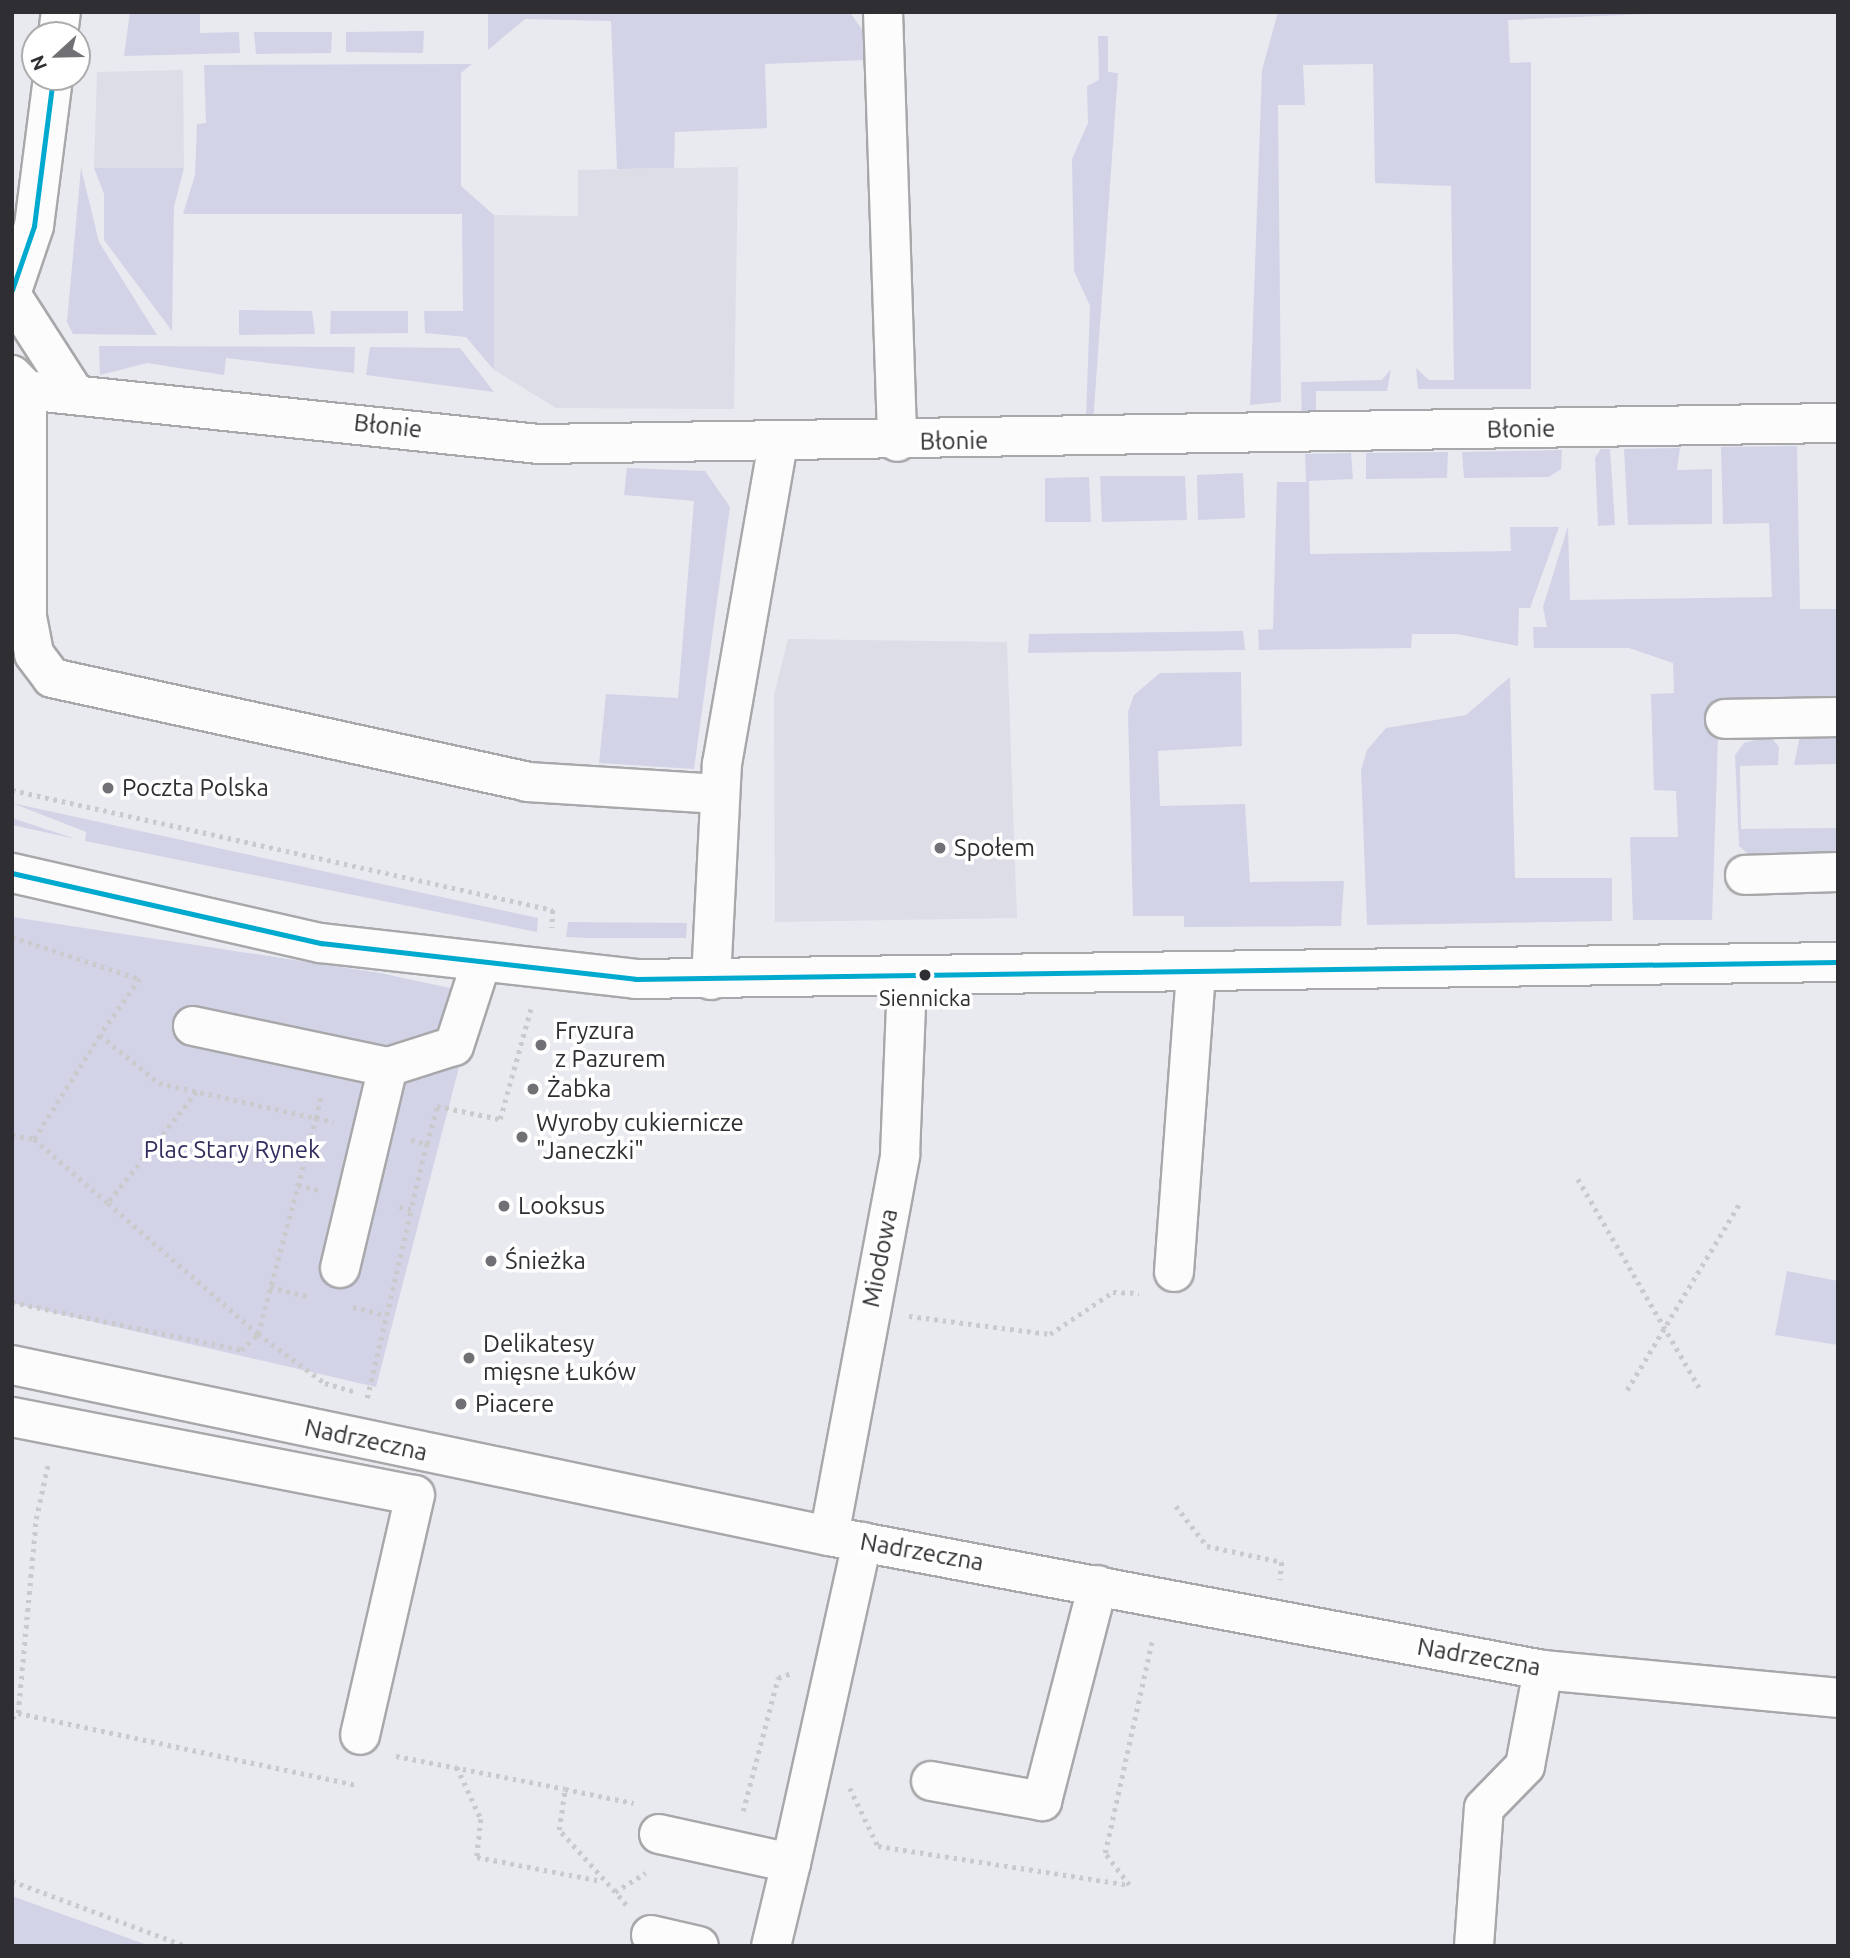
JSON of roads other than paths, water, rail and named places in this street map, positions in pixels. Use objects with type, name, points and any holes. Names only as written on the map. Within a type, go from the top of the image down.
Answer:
[{"type":"street","points":[[883,12],[897,442]]},
{"type":"street","points":[[50,91],[29,250],[12,294],[73,391]]},
{"type":"street","points":[[20,383],[27,617],[34,653],[52,678],[527,782],[720,794]]},
{"type":"street","name":"Błonie","points":[[20,383],[540,444],[897,442],[1838,423]]},
{"type":"street","points":[[710,980],[720,794],[778,443]]},
{"type":"street","points":[[1725,719],[1838,718]]},
{"type":"street","points":[[12,873],[321,943],[480,966],[710,980],[1838,962]]},
{"type":"street","points":[[1745,875],[1838,873]]},
{"type":"street","points":[[193,1026],[388,1067],[453,1045],[480,966]]},
{"type":"street","points":[[1163,1283],[1196,974]]},
{"type":"street","name":"Miodowa","points":[[771,1946],[791,1863],[846,1539],[900,1155],[907,978]]},
{"type":"street","points":[[340,1268],[388,1067]]},
{"type":"street","name":"Nadrzeczna","points":[[12,1365],[846,1539],[1543,1670],[1838,1698]]},
{"type":"street","points":[[12,1417],[415,1495],[372,1744]]},
{"type":"street","points":[[931,1782],[1042,1801],[1098,1585]]},
{"type":"street","points":[[1474,1946],[1485,1808],[1525,1766],[1543,1670]]},
{"type":"street","points":[[659,1834],[791,1863]]},
{"type":"street","points":[[651,1935],[699,1946]]},
{"type":"place","name":"Poczta Polska","points":[[108,788]]},
{"type":"place","name":"Społem","points":[[940,848]]},
{"type":"place","name":"Siennicka","points":[[925,975]]},
{"type":"place","name":"Fryzura z Pazurem","points":[[541,1045]]},
{"type":"place","name":"Żabka","points":[[533,1089]]},
{"type":"place","name":"Wyroby cukiernicze \"Janeczki\"","points":[[522,1137]]},
{"type":"place","name":"Looksus","points":[[504,1206]]},
{"type":"place","name":"Śnieżka","points":[[491,1261]]},
{"type":"place","name":"Delikatesy mięsne Łuków","points":[[469,1358]]},
{"type":"place","name":"Piacere","points":[[461,1404]]},
{"type":"park label","name":"Plac Stary Rynek","points":[[232,1150]]}]
